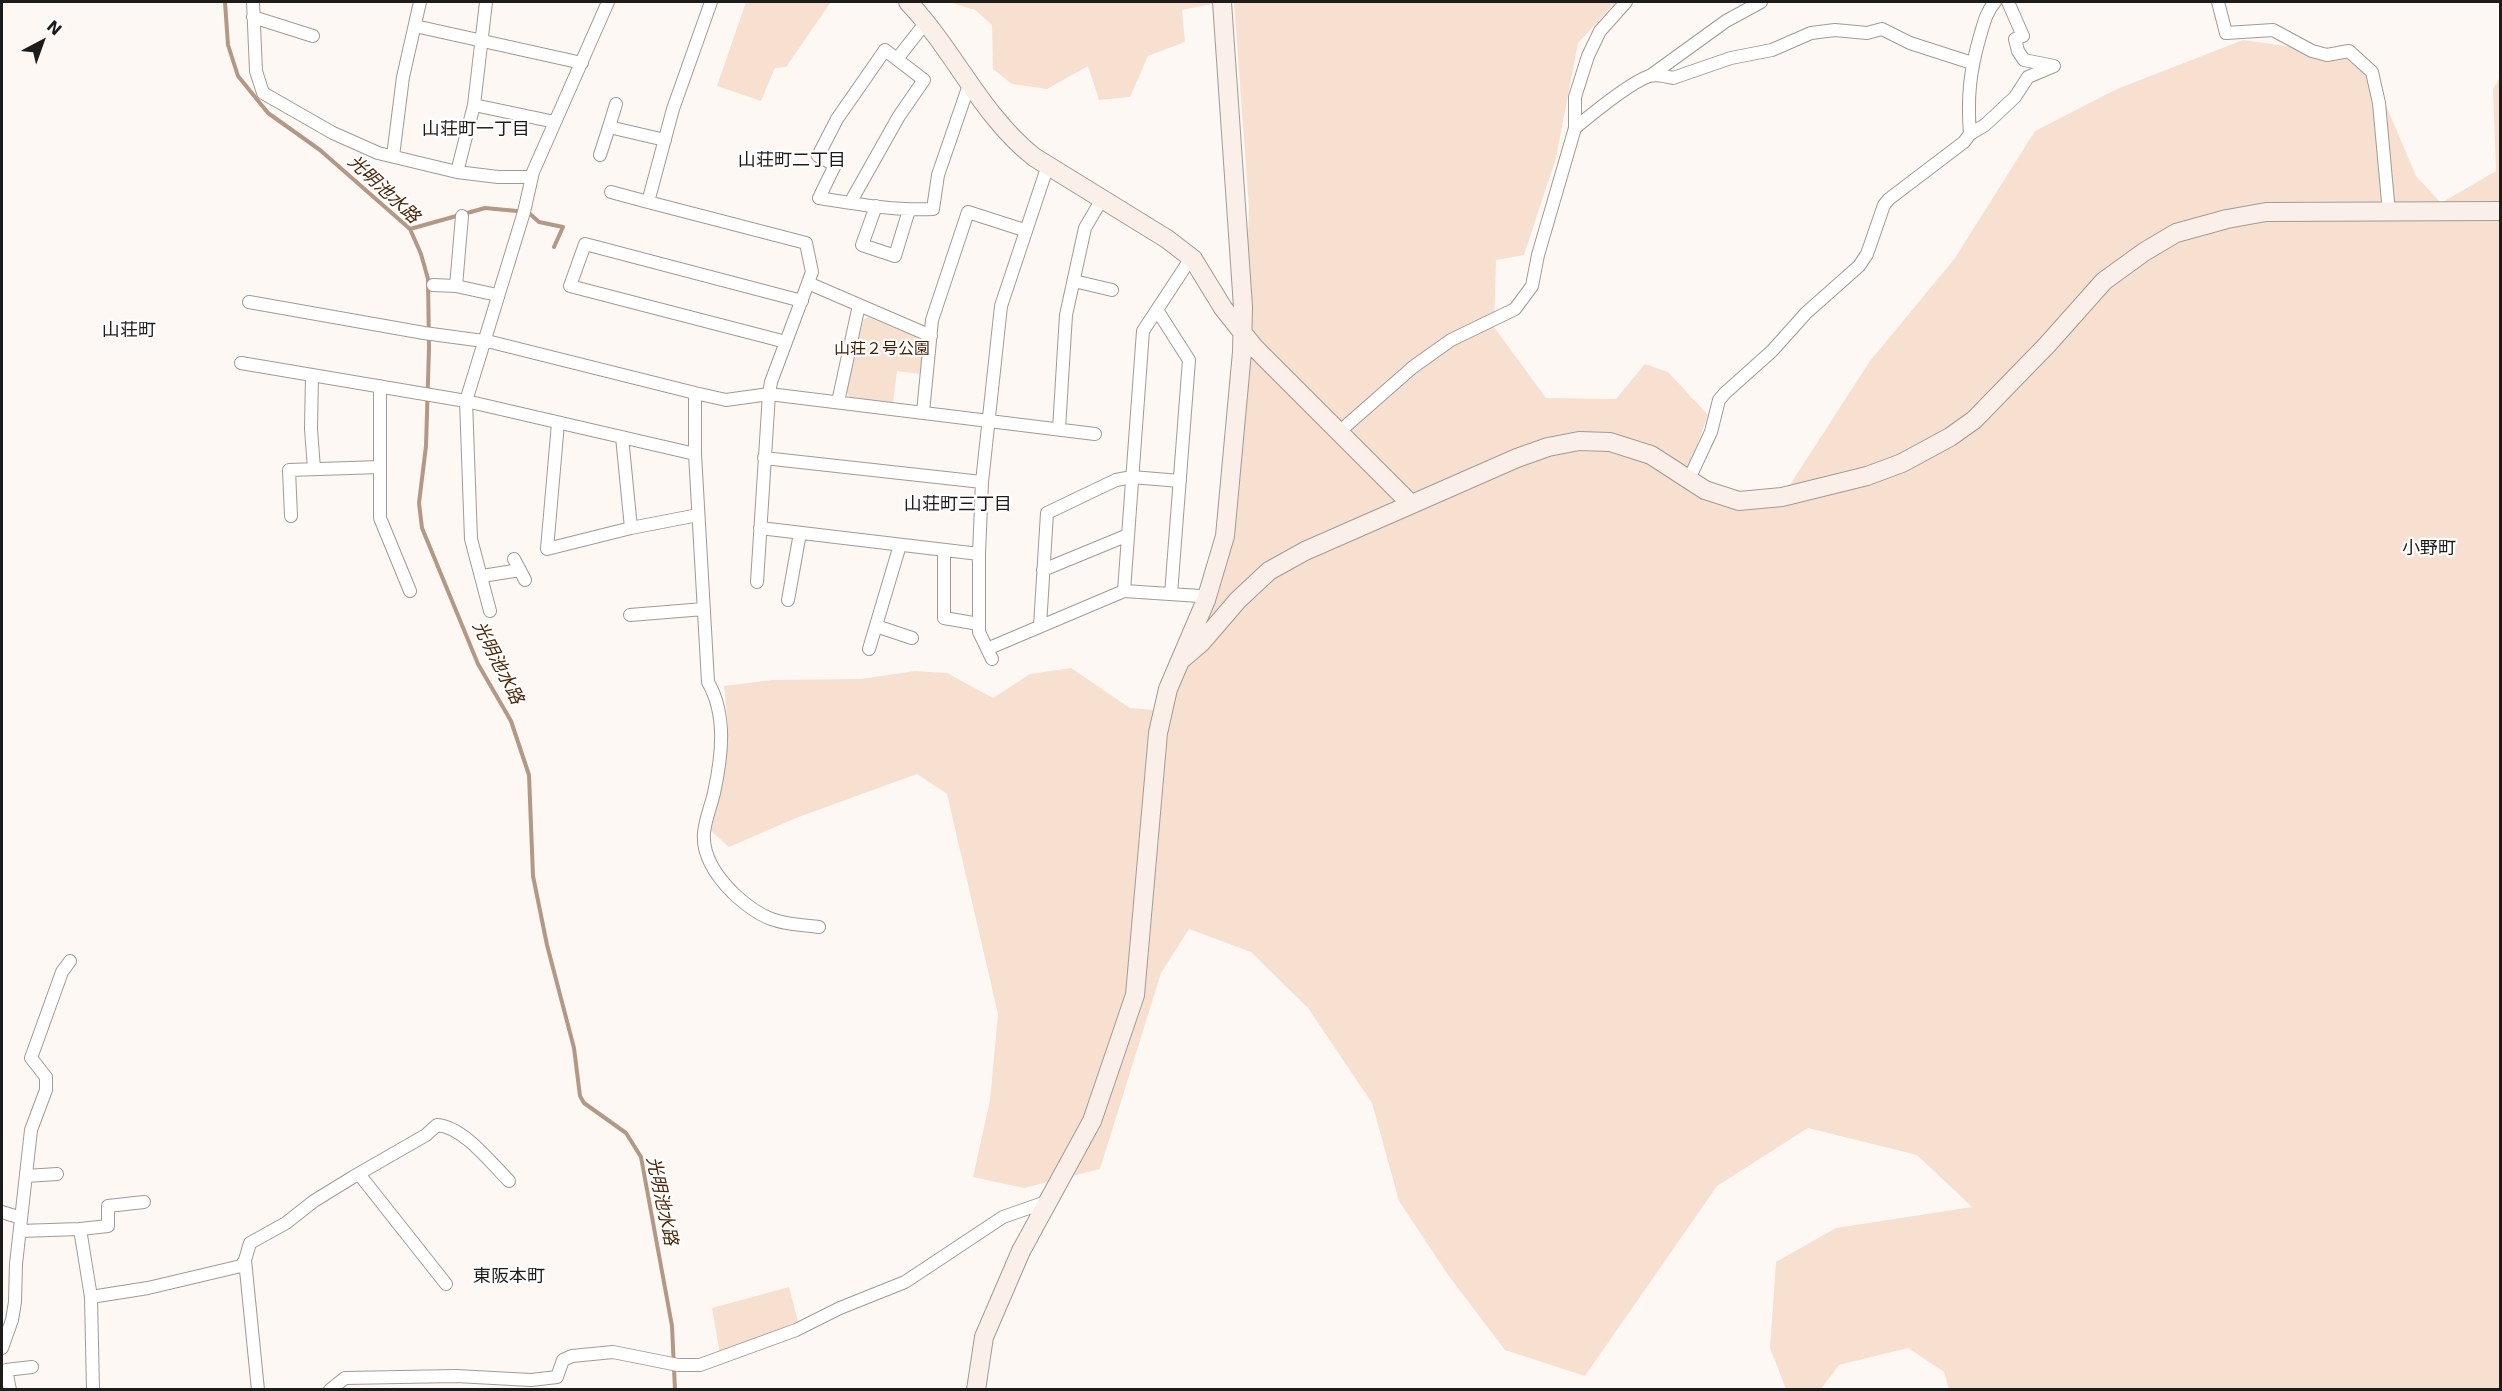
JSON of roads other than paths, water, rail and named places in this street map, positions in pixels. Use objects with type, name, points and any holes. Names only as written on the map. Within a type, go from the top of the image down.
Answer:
[{"type":"street","points":[[253,2],[256,71],[263,93],[333,133],[378,153],[457,172],[498,177],[531,177]]},
{"type":"street","points":[[393,156],[403,77],[420,2]]},
{"type":"street","points":[[457,172],[474,105],[486,2]]},
{"type":"street","points":[[490,611],[471,539],[466,401],[524,212],[531,177],[608,2]]},
{"type":"street","points":[[648,202],[673,110],[711,2]]},
{"type":"street","points":[[908,2],[926,22],[1006,131],[1020,145],[1167,239],[1193,259],[1242,334],[1411,504]]},
{"type":"street","points":[[976,1389],[984,1337],[1021,1251],[1092,1121],[1136,996],[1158,733],[1168,689],[1206,600],[1225,536],[1242,334],[1242,289],[1222,2]]},
{"type":"street","points":[[1339,432],[1422,360],[1451,340],[1515,309],[1532,286],[1538,255],[1575,128],[1575,97],[1588,56],[1600,31],[1626,2]]},
{"type":"street","points":[[1575,128],[1608,102],[1650,76],[1726,21],[1761,2]]},
{"type":"street","points":[[1970,134],[1968,90],[1972,63],[1987,12],[1995,2]]},
{"type":"street","points":[[1689,479],[1711,432],[1719,400],[1772,351],[1806,313],[1859,266],[1867,254],[1884,205],[1889,199],[1964,142],[1970,134],[1985,125],[2015,98],[2028,77],[2054,66],[2024,60],[2018,51],[2015,39],[2023,36],[2008,2]]},
{"type":"street","points":[[2217,2],[2226,33],[2273,30],[2312,51],[2327,55],[2349,51],[2372,72],[2379,103],[2389,213]]},
{"type":"street","points":[[253,18],[305,37]]},
{"type":"street","points":[[897,59],[926,22]]},
{"type":"street","points":[[415,26],[582,63]]},
{"type":"street","points":[[1650,76],[1663,75],[1673,78],[1731,58],[1772,50],[1811,33],[1835,30],[1867,33],[1882,29],[1910,43],[1972,63]]},
{"type":"street","points":[[850,203],[899,116],[924,80],[885,50],[837,119],[818,156],[835,165],[819,198],[850,203],[909,210],[933,209],[938,175],[970,82]]},
{"type":"street","points":[[600,155],[616,104]]},
{"type":"street","points":[[474,105],[555,122]]},
{"type":"street","points":[[609,127],[665,140]]},
{"type":"street","points":[[1048,165],[1024,231],[1001,306],[982,482],[979,632],[990,654],[1040,626],[1124,591],[1200,596],[1206,600]]},
{"type":"street","points":[[610,192],[648,202],[682,204],[806,243],[812,272],[769,394],[757,582]]},
{"type":"street","points":[[1059,429],[1066,315],[1085,228],[1102,199]]},
{"type":"street","points":[[876,206],[862,245],[895,256],[909,210]]},
{"type":"street","points":[[923,412],[932,320],[968,212],[1024,231]]},
{"type":"street","points":[[1181,660],[1201,643],[1238,600],[1269,571],[1305,550],[1517,458],[1548,447],[1579,441],[1610,442],[1651,455],[1705,490],[1739,501],[1782,497],[1868,476],[1902,463],[1950,437],[1974,420],[2047,345],[2104,281],[2144,252],[2176,233],[2227,219],[2266,212],[2500,212]]},
{"type":"street","points":[[456,286],[462,216]]},
{"type":"street","points":[[762,231],[765,219]]},
{"type":"street","points":[[786,342],[570,286],[585,244],[801,301]]},
{"type":"street","points":[[1124,591],[1143,332],[1187,264],[1193,259]]},
{"type":"street","points":[[1074,281],[1113,290]]},
{"type":"street","points":[[808,283],[931,336]]},
{"type":"street","points":[[433,285],[456,286],[497,295]]},
{"type":"street","points":[[249,302],[429,334],[483,341],[726,400],[769,394],[1095,434]]},
{"type":"street","points":[[838,402],[859,305]]},
{"type":"street","points":[[1157,310],[1189,360],[1171,594]]},
{"type":"street","points":[[242,363],[466,401],[695,454]]},
{"type":"street","points":[[312,375],[311,429],[314,469]]},
{"type":"street","points":[[380,386],[380,518],[410,591]]},
{"type":"street","points":[[695,393],[695,454],[708,682],[718,704],[722,731],[714,792],[703,835],[710,864],[726,886],[757,914],[782,923],[819,927]]},
{"type":"street","points":[[558,423],[547,549],[631,528],[698,515]]},
{"type":"street","points":[[622,437],[631,528]]},
{"type":"street","points":[[764,458],[982,482]]},
{"type":"street","points":[[291,516],[289,470],[380,467]]},
{"type":"street","points":[[1040,626],[1047,513],[1116,480],[1132,477],[1180,481]]},
{"type":"street","points":[[760,528],[979,554]]},
{"type":"street","points":[[788,600],[800,533]]},
{"type":"street","points":[[1042,570],[1128,535]]},
{"type":"street","points":[[869,649],[900,545]]},
{"type":"street","points":[[944,550],[944,618],[980,624]]},
{"type":"street","points":[[482,576],[520,570]]},
{"type":"street","points":[[630,615],[704,609]]},
{"type":"street","points":[[876,626],[912,638]]},
{"type":"street","points":[[2,1348],[12,1320],[31,1130],[46,1090],[46,1077],[31,1058],[63,972],[70,961]]},
{"type":"street","points":[[91,1297],[194,1278],[241,1266],[250,1244],[286,1223],[314,1201],[426,1134],[437,1125],[446,1126],[475,1146],[509,1181]]},
{"type":"street","points":[[26,1176],[57,1174]]},
{"type":"street","points":[[359,1174],[446,1284]]},
{"type":"street","points":[[2,1212],[21,1225],[80,1229],[108,1226],[108,1206],[144,1202]]},
{"type":"street","points":[[330,1389],[345,1378],[456,1376],[531,1380],[557,1377],[563,1360],[572,1356],[613,1352],[674,1364],[700,1365],[796,1330],[840,1308],[905,1282],[1003,1217],[1046,1202]]},
{"type":"street","points":[[80,1229],[91,1297],[93,1389]]},
{"type":"street","points":[[245,1260],[258,1389]]},
{"type":"street","points":[[10,1389],[6,1371],[32,1367]]},
{"type":"waterway","name":"光明池水路","points":[[225,2],[228,45],[238,76],[268,113],[320,150],[410,229],[421,254],[428,279],[429,348],[426,446],[419,503],[422,528],[478,664],[511,721],[529,775],[533,876],[547,945],[574,1048],[580,1096],[584,1103],[626,1133],[641,1157],[672,1326],[675,1390]]},
{"type":"waterway","points":[[410,229],[485,208],[517,211]]},
{"type":"waterway","points":[[529,213],[539,222],[563,227],[554,247]]},
{"type":"district","name":"山荘町一丁目","points":[[476,130]]},
{"type":"district","name":"山荘町二丁目","points":[[792,161]]},
{"type":"district","name":"山荘町","points":[[129,331]]},
{"type":"district","name":"山荘町三丁目","points":[[958,505]]},
{"type":"district","name":"小野町","points":[[2429,549]]},
{"type":"district","name":"東阪本町","points":[[509,1277]]},
{"type":"park label","name":"山荘２号公園","points":[[882,350]]}]
